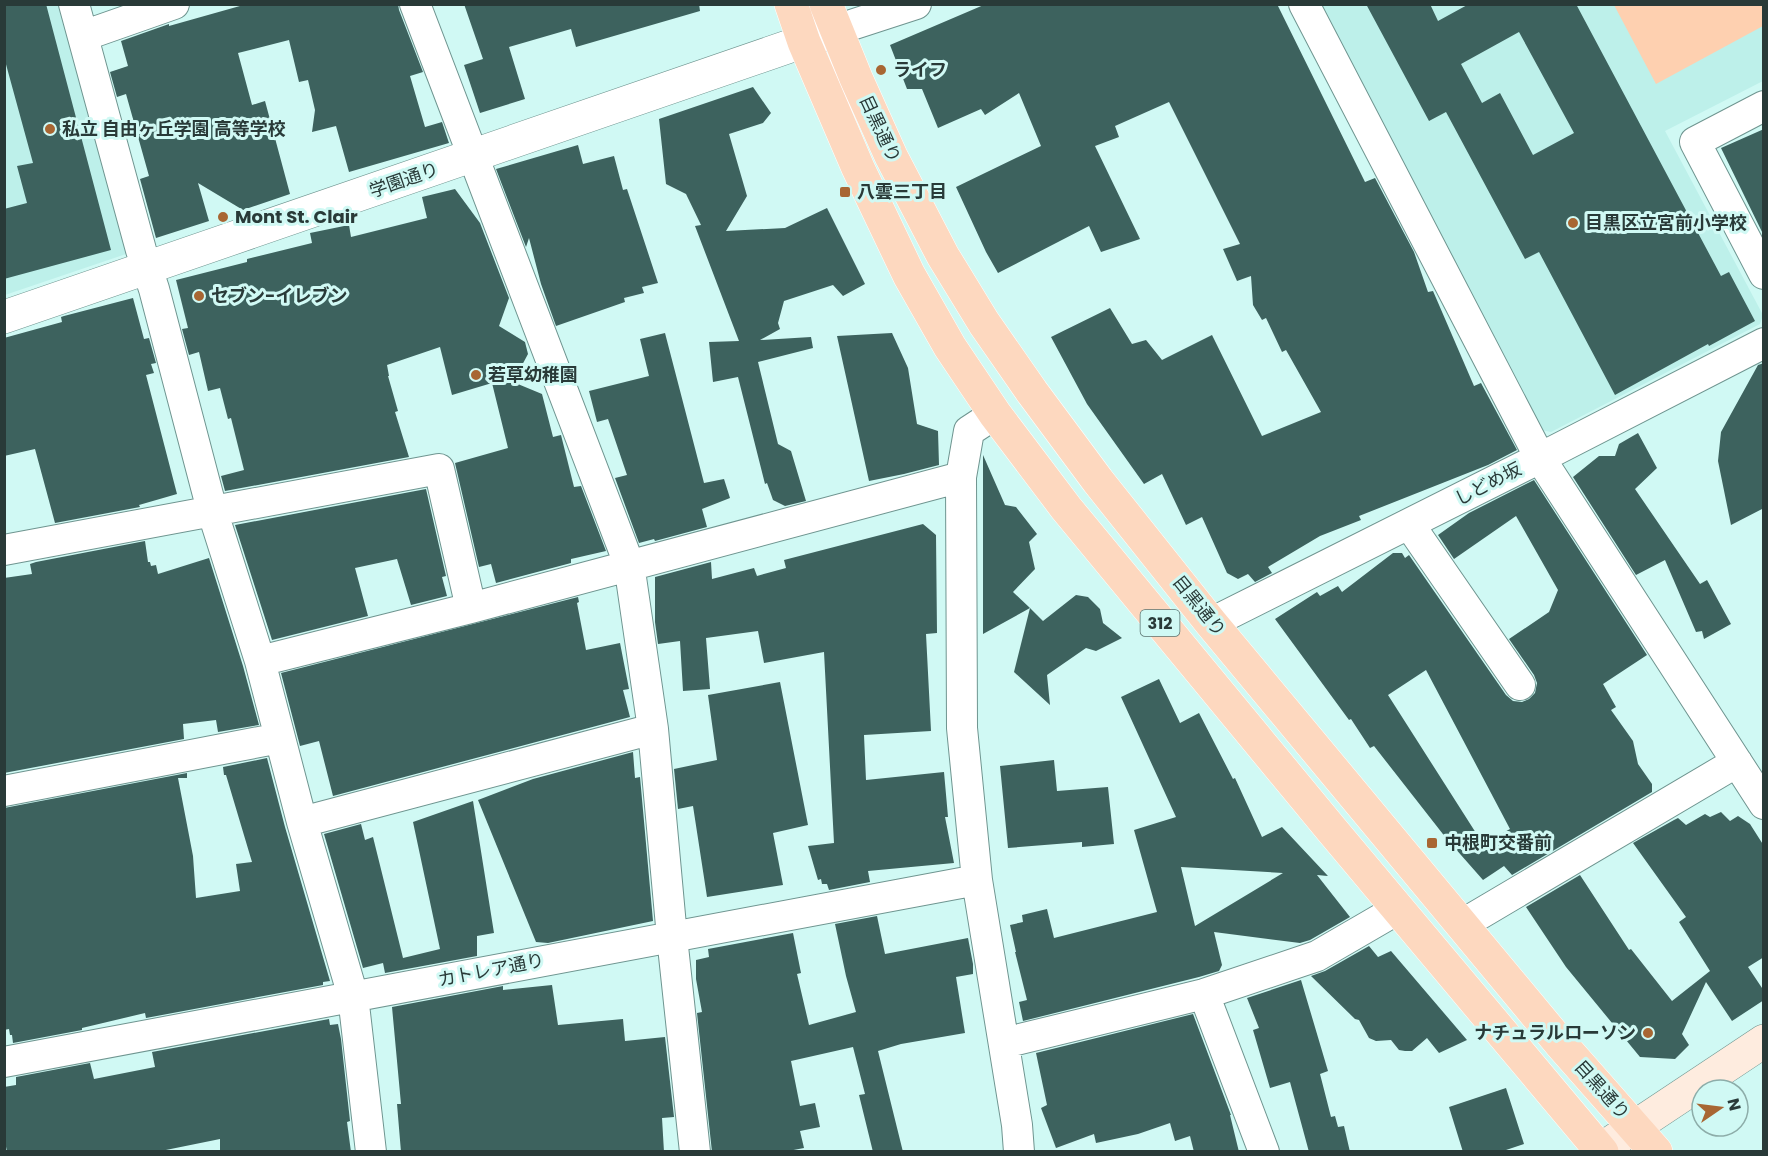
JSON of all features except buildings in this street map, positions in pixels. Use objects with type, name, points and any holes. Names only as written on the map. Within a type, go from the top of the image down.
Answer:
[{"type":"main road","name":"目黒通り","points":[[790,4],[858,168],[909,275],[951,347],[995,414],[1066,508],[1600,1151]]},
{"type":"main road","name":"目黒通り","points":[[831,17],[891,156],[943,256],[984,323],[1032,392],[1091,472],[1211,622],[1560,1042],[1656,1152]]},
{"type":"main road","points":[[1600,1151],[1634,1126],[1764,1041]]},
{"type":"street","points":[[74,4],[154,289],[212,510],[260,662],[302,822],[353,996],[370,1152]]},
{"type":"street","points":[[82,36],[174,4]]},
{"type":"street","points":[[415,4],[629,564],[653,729],[695,1152]]},
{"type":"street","points":[[831,17],[915,4]]},
{"type":"street","points":[[1304,4],[1540,459],[1764,804]]},
{"type":"street","name":"学園通り","points":[[4,317],[804,42],[831,17]]},
{"type":"street","points":[[1764,106],[1695,142],[1764,274]]},
{"type":"street","name":"しどめ坂","points":[[1211,622],[1540,459],[1764,343]]},
{"type":"street","points":[[995,414],[969,431],[961,477],[962,728],[978,880],[1017,1125],[1019,1152]]},
{"type":"street","points":[[4,550],[439,469],[471,608]]},
{"type":"street","points":[[260,662],[961,477]]},
{"type":"street","points":[[1409,524],[1520,685]]},
{"type":"street","points":[[302,822],[653,729]]},
{"type":"street","points":[[4,790],[280,738]]},
{"type":"street","points":[[1462,924],[1737,762]]},
{"type":"street","name":"カトレア通り","points":[[4,1062],[978,880]]},
{"type":"street","points":[[1004,1043],[1204,994],[1317,956],[1398,909]]},
{"type":"street","points":[[1204,994],[1264,1152]]},
{"type":"shaded area","name":"私立 自由ヶ丘学園 高等学校","points":[[4,5],[61,5],[129,253],[5,295]]},
{"type":"shaded area","name":"目黒区立宮前小学校","points":[[1316,5],[1763,5],[1763,81],[1665,131],[1763,315],[1760,324],[1551,432],[1541,430]]},
{"type":"shaded area","points":[[1614,5],[1763,5],[1763,26],[1656,84]]},
{"type":"place","name":"ライフ","points":[[881,70]]},
{"type":"place","name":"私立 自由ヶ丘学園 高等学校","points":[[50,129]]},
{"type":"place","name":"八雲三丁目","points":[[845,192]]},
{"type":"place","name":"Mont St. Clair","points":[[223,217]]},
{"type":"place","name":"目黒区立宮前小学校","points":[[1573,223]]},
{"type":"place","name":"セブン-イレブン","points":[[199,296]]},
{"type":"place","name":"若草幼稚園","points":[[476,375]]},
{"type":"place","name":"中根町交番前","points":[[1432,843]]},
{"type":"place","name":"ナチュラルローソン","points":[[1648,1033]]}]
